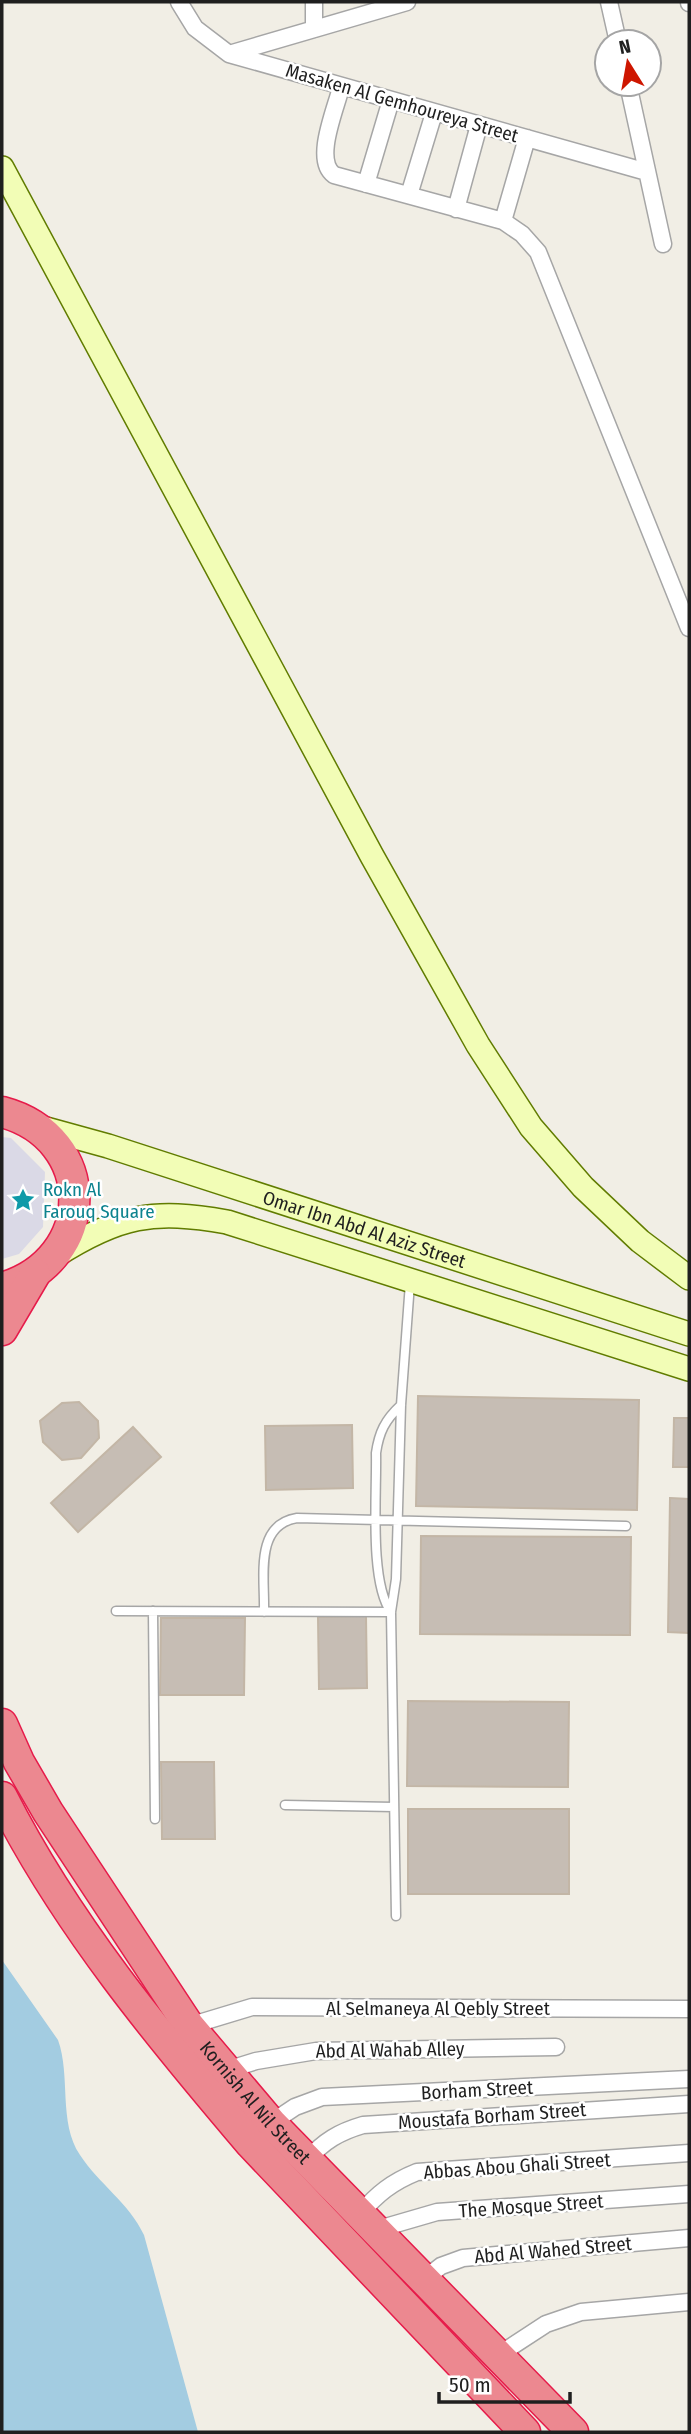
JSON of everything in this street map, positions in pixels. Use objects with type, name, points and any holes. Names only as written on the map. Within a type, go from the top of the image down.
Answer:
[{"type":"highway","points":[[2,1092],[20,1118],[62,1154],[74,1188],[74,1212],[68,1235],[2,1330]]},
{"type":"highway","points":[[2,1288],[45,1265]]},
{"type":"highway","name":"Kornish Al Nil Street","points":[[2,1724],[19,1762],[48,1812],[190,2026],[271,2123],[573,2432]]},
{"type":"highway","name":"Kornish Al Nil Street","points":[[2,1797],[67,1909],[132,1998],[210,2096],[251,2144],[525,2432]]},
{"type":"main road","points":[[2,168],[372,856],[478,1045],[531,1127],[583,1188],[640,1241],[689,1278]]},
{"type":"main road","name":"Omar Ibn Abd Al Aziz Street","points":[[20,1118],[689,1334]]},
{"type":"main road","name":"Omar Ibn Abd Al Aziz Street","points":[[45,1265],[94,1231],[137,1217],[183,1214],[228,1222],[689,1369]]},
{"type":"street","name":"Masaken Al Gemhoureya Street","points":[[178,2],[195,28],[229,54],[647,172]]},
{"type":"street","points":[[314,2],[314,29]]},
{"type":"street","points":[[229,54],[407,2]]},
{"type":"street","points":[[609,2],[615,28]]},
{"type":"street","points":[[341,86],[323,156],[324,165],[334,175],[503,221],[522,234],[538,252],[689,628]]},
{"type":"street","points":[[631,98],[663,244]]},
{"type":"street","points":[[366,184],[391,100]]},
{"type":"street","points":[[409,195],[434,113]]},
{"type":"street","points":[[456,209],[479,125]]},
{"type":"street","points":[[503,221],[527,138]]},
{"type":"street","name":"Al Selmaneya Al Qebly Street","points":[[190,2026],[252,2007],[689,2009]]},
{"type":"street","name":"Abd Al Wahab Alley","points":[[227,2070],[256,2061],[316,2051],[556,2047]]},
{"type":"street","name":"Borham Street","points":[[271,2123],[295,2107],[322,2097],[689,2079]]},
{"type":"street","name":"Moustafa Borham Street","points":[[307,2160],[332,2137],[363,2125],[689,2104]]},
{"type":"street","name":"Abbas Abou Ghali Street","points":[[367,2222],[375,2196],[394,2181],[417,2172],[689,2153]]},
{"type":"street","name":"The Mosque Street","points":[[367,2222],[437,2212],[689,2194]]},
{"type":"street","name":"Abd Al Wahed Street","points":[[423,2280],[441,2266],[463,2258],[689,2238]]},
{"type":"street","points":[[497,2356],[546,2324],[581,2312],[689,2302]]},
{"type":"lane","points":[[396,1916],[391,1612],[399,1521],[401,1405],[410,1280]]},
{"type":"lane","points":[[391,1612],[380,1592],[377,1520],[379,1434],[387,1418],[401,1405]]},
{"type":"lane","points":[[264,1612],[266,1543],[272,1529],[283,1520],[626,1526]]},
{"type":"lane","points":[[116,1611],[391,1612]]},
{"type":"lane","points":[[153,1611],[155,1819]]},
{"type":"lane","points":[[285,1805],[394,1807]]},
{"type":"shaded area","name":"Rokn Al Farouq Square","points":[[2,1137],[11,1138],[45,1172],[43,1227],[19,1254],[2,1259]]},
{"type":"water","points":[[2,1960],[58,2040],[73,2142],[80,2155],[130,2213],[144,2235],[198,2432],[2,2432]]},
{"type":"building","points":[[418,1396],[639,1400],[637,1510],[416,1506]]},
{"type":"building","points":[[79,1402],[98,1421],[99,1438],[81,1458],[62,1460],[43,1442],[40,1421],[62,1403]]},
{"type":"building","points":[[674,1418],[689,1418],[689,1467],[673,1467]]},
{"type":"building","points":[[352,1425],[353,1488],[266,1490],[265,1426]]},
{"type":"building","points":[[133,1427],[161,1457],[78,1532],[51,1503]]},
{"type":"building","points":[[670,1498],[689,1499],[689,1633],[668,1632]]},
{"type":"building","points":[[421,1536],[631,1537],[630,1635],[420,1634]]},
{"type":"building","points":[[366,1616],[367,1688],[319,1689],[318,1617]]},
{"type":"building","points":[[161,1618],[245,1618],[244,1695],[160,1695]]},
{"type":"building","points":[[408,1701],[569,1702],[568,1787],[407,1786]]},
{"type":"building","points":[[161,1762],[214,1762],[215,1839],[162,1839]]},
{"type":"building","points":[[408,1809],[569,1809],[569,1894],[408,1894]]},
{"type":"place","name":"Rokn Al Farouq Square","points":[[23,1200]]}]
